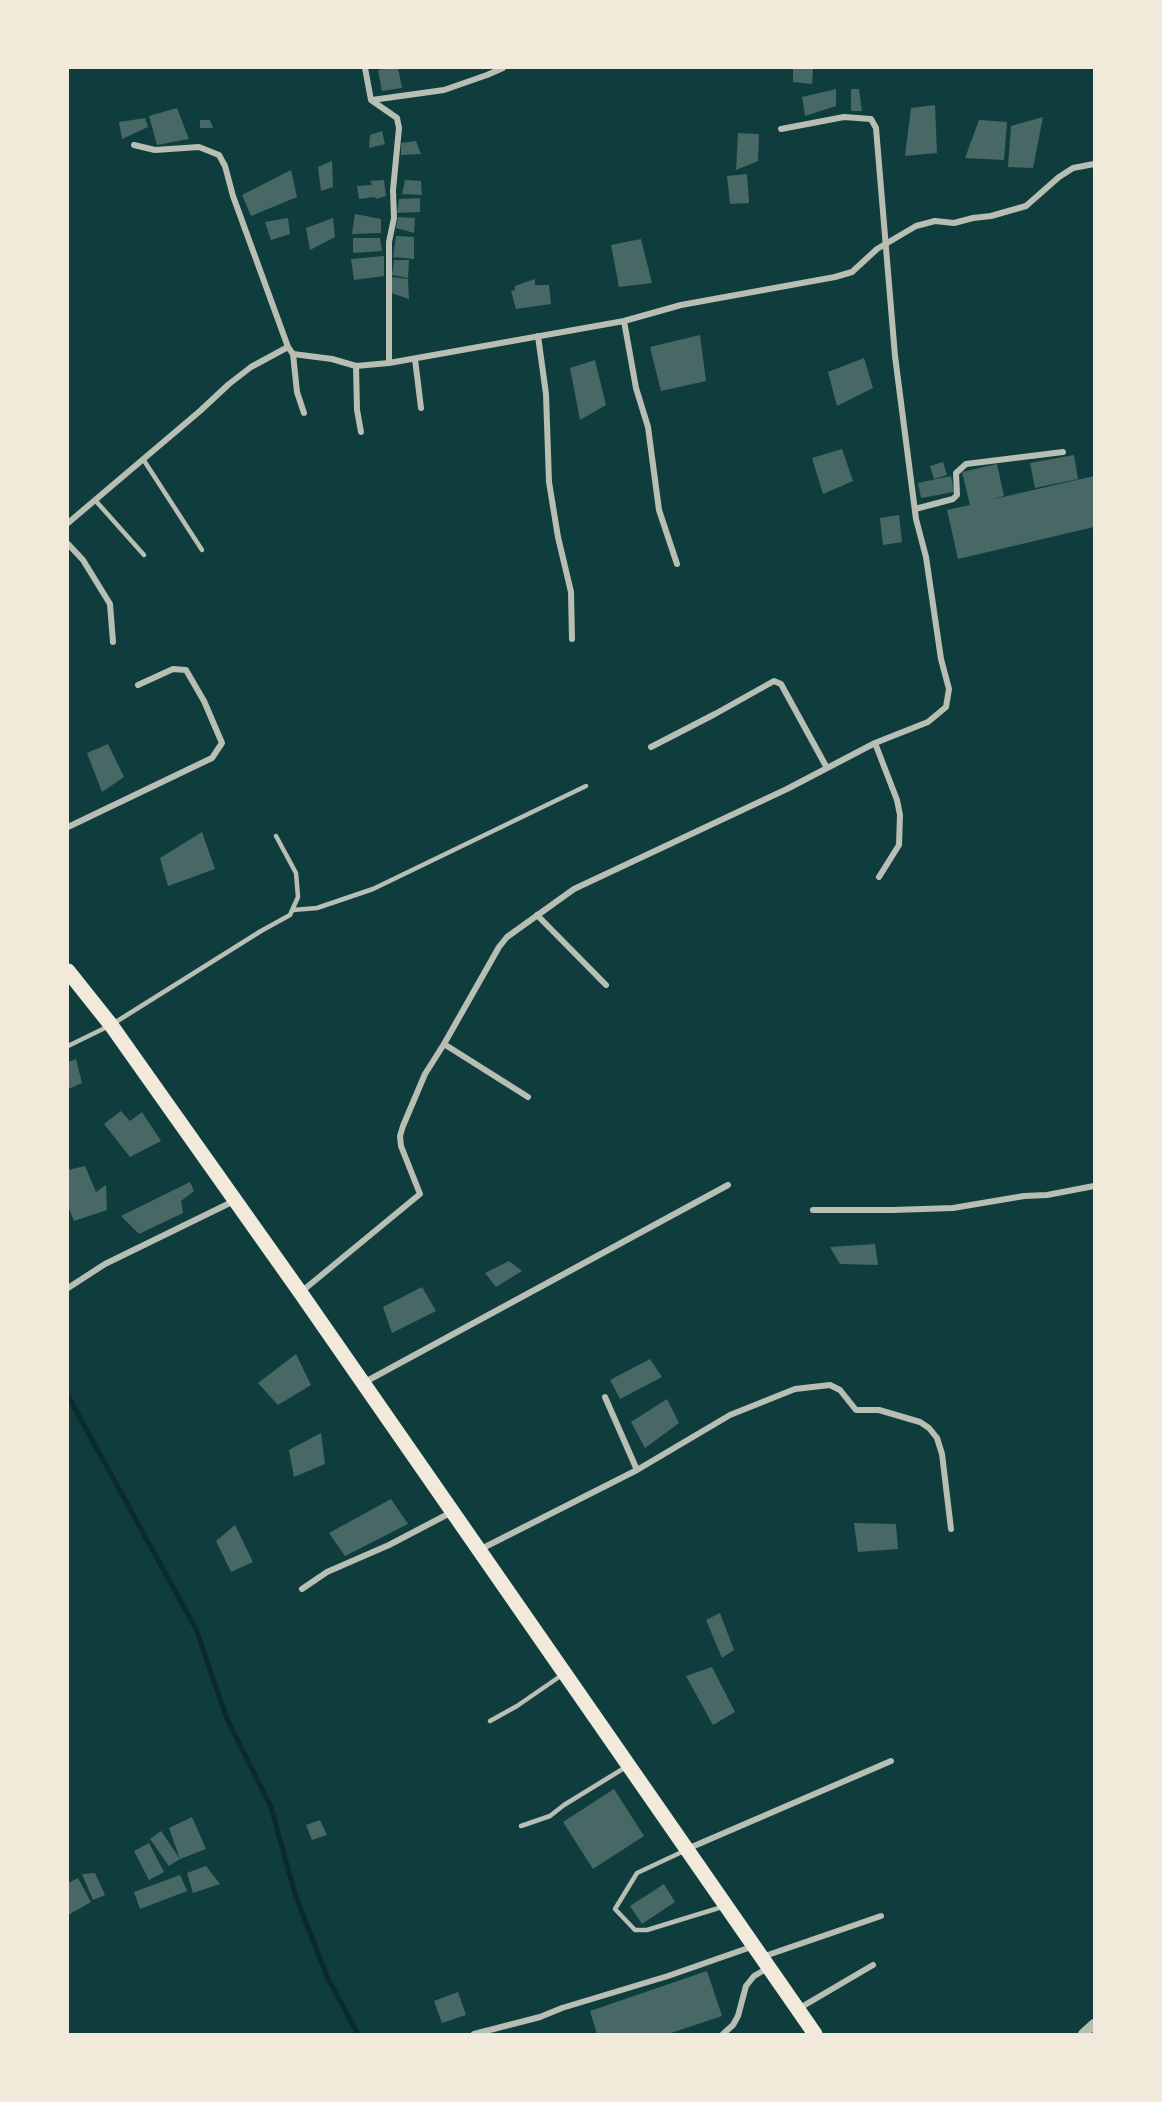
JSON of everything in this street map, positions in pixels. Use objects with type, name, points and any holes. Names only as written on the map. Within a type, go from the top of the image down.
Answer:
[{"type":"main road","points":[[68,971],[111,1025],[235,1200],[815,2034]]},
{"type":"street","points":[[365,68],[371,100],[397,118],[399,128],[392,203],[394,218],[388,242],[389,363]]},
{"type":"street","points":[[371,100],[444,90],[504,68]]},
{"type":"street","points":[[300,1293],[420,1194],[401,1146],[400,1136],[425,1074],[507,937],[574,889],[787,789],[875,743],[928,722],[946,707],[949,689],[941,659],[926,557],[915,509],[895,356],[876,128],[871,119],[844,117],[781,129]]},
{"type":"street","points":[[134,145],[155,150],[199,147],[219,155],[225,166],[233,196],[288,348],[293,354],[297,392],[304,413]]},
{"type":"street","points":[[293,354],[332,359],[356,366],[389,363],[624,321],[681,305],[852,272],[886,243],[916,226],[935,221],[954,223],[1026,206],[1059,177],[1073,168],[1095,164]]},
{"type":"street","points":[[624,321],[636,388],[648,427],[659,510],[677,564]]},
{"type":"street","points":[[538,336],[546,394],[549,482],[558,537],[571,592],[572,639]]},
{"type":"street","points":[[68,523],[229,384],[251,367],[288,348]]},
{"type":"street","points":[[415,359],[421,408]]},
{"type":"street","points":[[356,366],[357,410],[361,432]]},
{"type":"street","points":[[915,509],[953,499],[957,495],[956,473],[966,464],[1063,452]]},
{"type":"street","points":[[68,544],[82,560],[110,604],[113,642]]},
{"type":"street","points":[[68,827],[212,758],[222,743],[204,701],[186,670],[173,669],[138,685]]},
{"type":"street","points":[[651,747],[774,681],[781,684],[827,768]]},
{"type":"street","points":[[875,743],[900,814],[899,845],[879,877]]},
{"type":"street","points":[[537,915],[606,985]]},
{"type":"street","points":[[444,1044],[528,1097]]},
{"type":"street","points":[[363,1383],[728,1185]]},
{"type":"street","points":[[813,1210],[953,1208],[1095,1186]]},
{"type":"street","points":[[68,1288],[105,1264],[235,1200]]},
{"type":"street","points":[[479,1550],[638,1470],[730,1415],[795,1389],[830,1385],[840,1390],[856,1410],[879,1410],[905,1417],[920,1422],[933,1433],[942,1454],[951,1529]]},
{"type":"street","points":[[605,1397],[638,1470]]},
{"type":"street","points":[[302,1589],[327,1572],[389,1545],[452,1512]]},
{"type":"street","points":[[687,1850],[891,1761]]},
{"type":"street","points":[[474,2034],[540,2017],[562,2008],[668,1976],[761,1957],[881,1916]]},
{"type":"street","points":[[723,2034],[733,2025],[738,2016],[746,1986],[754,1976],[761,1957]]},
{"type":"street","points":[[797,2009],[873,1965]]},
{"type":"street","points":[[1083,2034],[1095,2024]]},
{"type":"lane","points":[[143,459],[202,550]]},
{"type":"lane","points":[[95,500],[144,555]]},
{"type":"lane","points":[[293,910],[317,908],[373,889],[586,786]]},
{"type":"lane","points":[[68,1046],[111,1025],[290,915],[298,897],[296,873],[276,836]]},
{"type":"lane","points":[[490,1721],[517,1706],[564,1674]]},
{"type":"lane","points":[[520,1826],[550,1816],[628,1766]]},
{"type":"lane","points":[[687,1850],[637,1873],[615,1909],[635,1930],[647,1930],[726,1906]]},
{"type":"building","points":[[398,68],[402,88],[382,91],[378,70]]},
{"type":"building","points":[[793,68],[813,68],[812,84],[793,82]]},
{"type":"building","points":[[836,89],[836,106],[805,116],[802,97]]},
{"type":"building","points":[[851,89],[859,89],[862,111],[851,111]]},
{"type":"building","points":[[935,105],[937,153],[905,156],[911,108]]},
{"type":"building","points":[[177,108],[189,139],[157,145],[149,116]]},
{"type":"building","points":[[1043,117],[1033,168],[1008,167],[1011,126]]},
{"type":"building","points":[[145,118],[148,127],[122,139],[119,122]]},
{"type":"building","points":[[200,120],[210,120],[213,128],[200,128]]},
{"type":"building","points":[[979,120],[1007,122],[1004,160],[965,158]]},
{"type":"building","points":[[382,131],[385,144],[369,148],[370,135]]},
{"type":"building","points":[[738,133],[759,134],[758,161],[736,170]]},
{"type":"building","points":[[416,141],[421,154],[401,155],[401,143]]},
{"type":"building","points":[[332,161],[333,187],[321,191],[318,167]]},
{"type":"building","points":[[291,170],[297,197],[251,216],[242,195]]},
{"type":"building","points":[[747,174],[749,203],[730,204],[727,176]]},
{"type":"building","points":[[384,180],[386,196],[376,199],[375,197],[359,199],[357,186],[372,185],[370,181]]},
{"type":"building","points":[[405,180],[421,181],[422,195],[402,194]]},
{"type":"building","points":[[420,198],[420,212],[397,213],[399,199]]},
{"type":"building","points":[[355,214],[381,219],[381,233],[352,234]]},
{"type":"building","points":[[398,217],[415,218],[414,233],[396,228]]},
{"type":"building","points":[[288,218],[290,234],[271,240],[265,222]]},
{"type":"building","points":[[333,218],[335,237],[310,250],[306,228]]},
{"type":"building","points":[[396,236],[414,237],[414,259],[393,257]]},
{"type":"building","points":[[353,238],[380,238],[382,251],[353,253]]},
{"type":"building","points":[[641,239],[652,283],[619,287],[611,245]]},
{"type":"building","points":[[384,256],[384,276],[354,280],[351,259]]},
{"type":"building","points":[[394,260],[409,260],[408,278],[392,275]]},
{"type":"building","points":[[392,277],[408,279],[409,299],[391,293]]},
{"type":"building","points":[[535,279],[535,285],[549,285],[551,304],[516,309],[511,291],[515,290],[515,286]]},
{"type":"building","points":[[700,335],[706,381],[661,391],[650,347]]},
{"type":"building","points":[[864,358],[873,388],[837,406],[828,372]]},
{"type":"building","points":[[595,360],[606,405],[580,420],[570,368]]},
{"type":"building","points":[[842,449],[853,481],[823,494],[812,458]]},
{"type":"building","points":[[1074,455],[1078,479],[1035,488],[1030,463]]},
{"type":"building","points":[[943,462],[947,475],[934,479],[930,466]]},
{"type":"building","points":[[997,464],[1004,496],[990,500],[1094,476],[1094,527],[958,559],[947,510],[970,505],[962,472]]},
{"type":"building","points":[[951,476],[954,492],[921,498],[918,483]]},
{"type":"building","points":[[899,515],[902,542],[883,545],[880,518]]},
{"type":"building","points":[[108,744],[124,777],[102,792],[87,753]]},
{"type":"building","points":[[202,832],[215,869],[168,886],[160,858]]},
{"type":"building","points":[[76,1059],[82,1083],[68,1089],[68,1062]]},
{"type":"building","points":[[121,1111],[130,1121],[142,1112],[161,1141],[130,1157],[104,1124]]},
{"type":"building","points":[[85,1166],[96,1192],[106,1185],[107,1210],[74,1221],[68,1206],[68,1170]]},
{"type":"building","points":[[190,1182],[194,1191],[181,1201],[183,1213],[139,1234],[121,1216]]},
{"type":"building","points":[[875,1244],[878,1265],[840,1264],[830,1247]]},
{"type":"building","points":[[509,1261],[522,1271],[496,1287],[485,1273]]},
{"type":"building","points":[[422,1287],[436,1311],[392,1333],[383,1307]]},
{"type":"building","points":[[296,1354],[311,1385],[278,1405],[258,1383]]},
{"type":"building","points":[[650,1359],[662,1377],[620,1399],[610,1380]]},
{"type":"building","points":[[667,1399],[679,1423],[645,1448],[631,1422]]},
{"type":"building","points":[[321,1433],[325,1464],[294,1477],[289,1450]]},
{"type":"building","points":[[391,1499],[408,1524],[345,1556],[329,1533]]},
{"type":"building","points":[[854,1523],[896,1524],[898,1549],[858,1552]]},
{"type":"building","points":[[235,1525],[253,1562],[231,1572],[216,1541]]},
{"type":"building","points":[[720,1613],[734,1650],[722,1658],[706,1620]]},
{"type":"building","points":[[712,1667],[735,1712],[713,1725],[686,1676]]},
{"type":"building","points":[[614,1789],[644,1836],[593,1869],[563,1822]]},
{"type":"building","points":[[192,1817],[206,1849],[180,1859],[169,1828]]},
{"type":"building","points":[[320,1820],[327,1835],[312,1840],[306,1825]]},
{"type":"building","points":[[161,1831],[180,1859],[169,1866],[150,1839]]},
{"type":"building","points":[[149,1843],[164,1872],[149,1880],[134,1851]]},
{"type":"building","points":[[206,1866],[220,1884],[193,1893],[187,1873]]},
{"type":"building","points":[[95,1873],[105,1895],[93,1900],[82,1874]]},
{"type":"building","points":[[180,1875],[187,1891],[140,1909],[134,1892]]},
{"type":"building","points":[[78,1878],[91,1902],[68,1915],[68,1883]]},
{"type":"building","points":[[664,1884],[675,1902],[642,1924],[630,1906]]},
{"type":"building","points":[[707,1971],[722,2016],[668,2034],[597,2034],[590,2011]]},
{"type":"building","points":[[458,1992],[466,2015],[442,2023],[434,2001]]},
{"type":"waterway","points":[[68,1396],[196,1629],[227,1719],[271,1807],[295,1894],[328,1979],[358,2034]]}]
